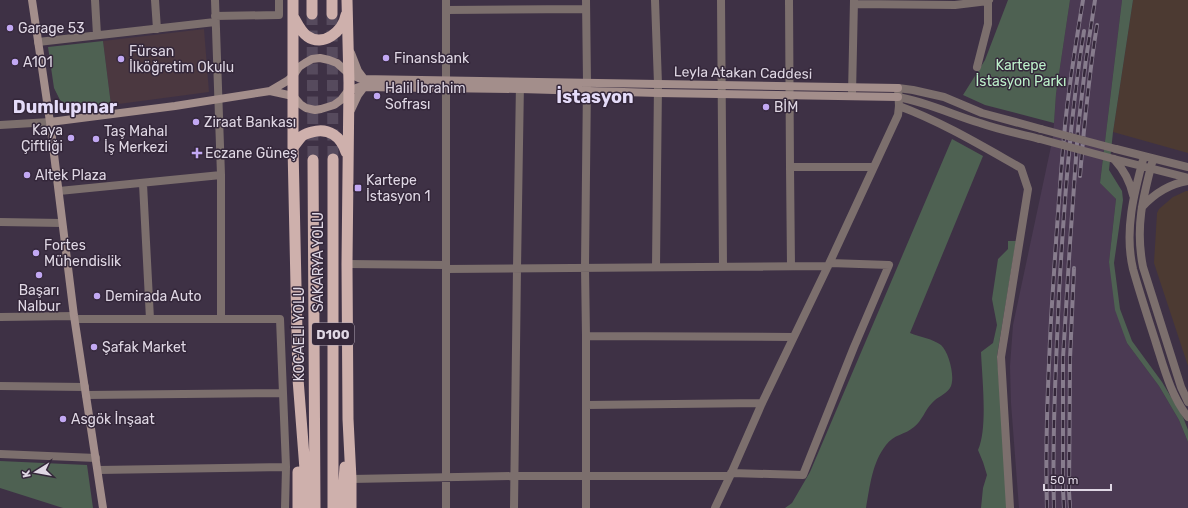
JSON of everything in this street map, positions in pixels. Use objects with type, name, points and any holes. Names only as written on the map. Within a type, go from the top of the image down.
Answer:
[{"type":"highway","points":[[293,0],[293,147],[298,379],[300,427],[308,508]]},
{"type":"highway","points":[[312,0],[312,14]]},
{"type":"highway","points":[[332,0],[332,14]]},
{"type":"highway","points":[[293,16],[299,28],[308,38],[322,40],[334,35],[343,24],[347,1]]},
{"type":"highway","points":[[347,1],[348,74],[359,84],[348,121],[348,419],[352,508]]},
{"type":"highway","points":[[293,147],[308,133],[315,131],[330,132],[339,138],[344,145],[348,157]]},
{"type":"highway","name":"SAKARYA YOLU","points":[[332,159],[333,508]]},
{"type":"highway","name":"KOCAELİ YOLU","points":[[313,160],[315,508]]},
{"type":"highway","points":[[298,379],[298,508]]},
{"type":"highway","points":[[342,508],[348,419]]},
{"type":"main road","points":[[32,0],[50,122],[85,391],[103,508]]},
{"type":"main road","points":[[348,46],[358,72],[359,84],[358,95],[354,102],[348,121]]},
{"type":"main road","points":[[50,122],[218,100],[270,91],[287,81],[293,76],[299,67],[305,63],[320,58],[337,63],[359,84]]},
{"type":"main road","points":[[270,91],[293,96],[306,108],[321,110],[334,105],[359,84]]},
{"type":"main road","name":"Leyla Atakan Caddesi","points":[[359,84],[587,86],[723,94],[898,97]]},
{"type":"main road","name":"Leyla Atakan Caddesi","points":[[658,89],[723,86],[898,88]]},
{"type":"street","points":[[95,0],[97,35]]},
{"type":"street","points":[[155,0],[157,29]]},
{"type":"street","points":[[215,0],[221,175],[221,319]]},
{"type":"street","points":[[38,42],[157,29],[215,19],[279,15],[279,0]]},
{"type":"street","points":[[446,0],[446,508]]},
{"type":"street","points":[[586,0],[586,508]]},
{"type":"street","points":[[655,0],[658,89],[656,267]]},
{"type":"street","points":[[722,0],[723,266]]},
{"type":"street","points":[[789,0],[791,266]]},
{"type":"street","points":[[853,97],[854,2],[955,5],[989,0],[988,24],[978,67]]},
{"type":"street","points":[[446,10],[586,9]]},
{"type":"street","points":[[514,508],[520,85]]},
{"type":"street","points":[[715,508],[762,403],[898,116],[898,88]]},
{"type":"street","name":"Leyla Atakan Caddesi","points":[[898,88],[944,97],[982,113],[1188,167]]},
{"type":"street","name":"Leyla Atakan Caddesi","points":[[898,97],[939,108],[980,123],[1151,168],[1188,180]]},
{"type":"street","points":[[899,106],[921,114],[985,147],[1021,168],[1028,189],[1001,357],[1010,508]]},
{"type":"street","points":[[0,125],[50,122]]},
{"type":"street","points":[[1144,156],[1134,198],[1129,236],[1130,256],[1165,372],[1175,397],[1188,421]]},
{"type":"street","points":[[1114,159],[1121,166],[1127,176],[1134,198]]},
{"type":"street","points":[[1153,159],[1141,207],[1139,237],[1143,267],[1180,388],[1188,402]]},
{"type":"street","points":[[790,167],[873,167]]},
{"type":"street","points":[[59,191],[143,184],[221,175]]},
{"type":"street","points":[[1141,207],[1151,197],[1166,188],[1188,180]]},
{"type":"street","points":[[143,184],[150,319]]},
{"type":"street","points":[[0,222],[62,222]]},
{"type":"street","points":[[347,264],[517,268],[791,266],[829,264],[889,265],[854,347],[803,475],[731,474],[351,479]]},
{"type":"street","points":[[0,317],[280,319],[286,467],[285,508]]},
{"type":"street","points":[[586,336],[793,337]]},
{"type":"street","points":[[0,386],[85,391],[283,393]]},
{"type":"street","points":[[586,405],[762,403]]},
{"type":"street","points":[[1180,407],[1188,416]]},
{"type":"street","points":[[0,454],[96,458]]},
{"type":"street","points":[[98,470],[286,467]]},
{"type":"shaded area","points":[[1070,0],[1122,0],[1100,183],[1116,199],[1109,262],[1127,343],[1159,386],[1179,420],[1188,442],[1188,508],[1019,508],[1011,403],[1010,366],[1013,325],[1053,137],[1056,94]]},
{"type":"shaded area","points":[[1133,0],[1188,0],[1188,153],[1113,132]]},
{"type":"shaded area","points":[[204,29],[209,92],[111,105],[103,41]]},
{"type":"shaded area","points":[[1188,191],[1188,366],[1154,263],[1157,213],[1159,209],[1173,197]]},
{"type":"green space","name":"Kartepe İstasyon Parkı","points":[[1008,0],[1070,0],[1056,94],[1054,123],[985,105],[963,95],[985,60]]},
{"type":"green space","points":[[1122,0],[1133,0],[1113,132],[1109,170],[1122,191],[1123,200],[1114,263],[1120,309],[1132,341],[1162,382],[1183,417],[1188,430],[1188,442],[1179,420],[1159,386],[1127,343],[1115,310],[1109,262],[1116,199],[1100,183]]},
{"type":"green space","points":[[103,41],[111,105],[72,110],[60,100],[54,88],[48,47]]},
{"type":"green space","points":[[952,139],[983,156],[910,333],[934,341],[944,348],[951,366],[952,384],[946,392],[932,403],[917,425],[911,430],[889,441],[881,452],[870,483],[866,508],[785,508],[792,503],[810,472]]},
{"type":"green space","points":[[1008,241],[1016,241],[997,356],[1009,508],[981,508],[983,488],[987,475],[978,450],[981,441],[984,416],[981,352],[993,343],[997,325],[992,299],[998,259],[1008,249]]},
{"type":"green space","points":[[0,461],[87,465],[93,508],[63,508],[0,488]]},
{"type":"tunnel","points":[[312,14],[313,160]]},
{"type":"tunnel","points":[[332,14],[333,159]]},
{"type":"railway","points":[[1047,508],[1046,461],[1048,390],[1057,223],[1067,110],[1083,0]]},
{"type":"railway","points":[[1064,508],[1063,358],[1070,243],[1078,129],[1086,59],[1095,0]]},
{"type":"railway","points":[[1080,176],[1087,100],[1097,25]]},
{"type":"railway","points":[[1054,508],[1055,401],[1059,293],[1065,195],[1071,129],[1084,31]]},
{"type":"railway","points":[[1070,508],[1070,359],[1074,268]]},
{"type":"place","name":"Garage 53","points":[[10,28]]},
{"type":"place","name":"Finansbank","points":[[386,58]]},
{"type":"place","name":"Fürsan İlköğretim Okulu","points":[[121,59]]},
{"type":"place","name":"A101","points":[[15,62]]},
{"type":"place","name":"Halil İbrahim Sofrası","points":[[377,96]]},
{"type":"place","name":"BİM","points":[[766,107]]},
{"type":"place","name":"Ziraat Bankası","points":[[196,122]]},
{"type":"place","name":"Kaya Çiftliği","points":[[71,138]]},
{"type":"place","name":"Taş Mahal İş Merkezi","points":[[96,139]]},
{"type":"place","name":"Eczane Güneş","points":[[197,153]]},
{"type":"place","name":"Altek Plaza","points":[[27,175]]},
{"type":"place","name":"Kartepe İstasyon 1","points":[[358,188]]},
{"type":"place","name":"Fortes Mühendislik","points":[[36,253]]},
{"type":"place","name":"Başarı Nalbur","points":[[39,275]]},
{"type":"place","name":"Demirada Auto","points":[[97,296]]},
{"type":"place","name":"Şafak Market","points":[[94,347]]},
{"type":"place","name":"Asgök İnşaat","points":[[63,419]]},
{"type":"district","name":"İstasyon","points":[[595,97]]},
{"type":"district","name":"Dumlupınar","points":[[65,107]]}]
